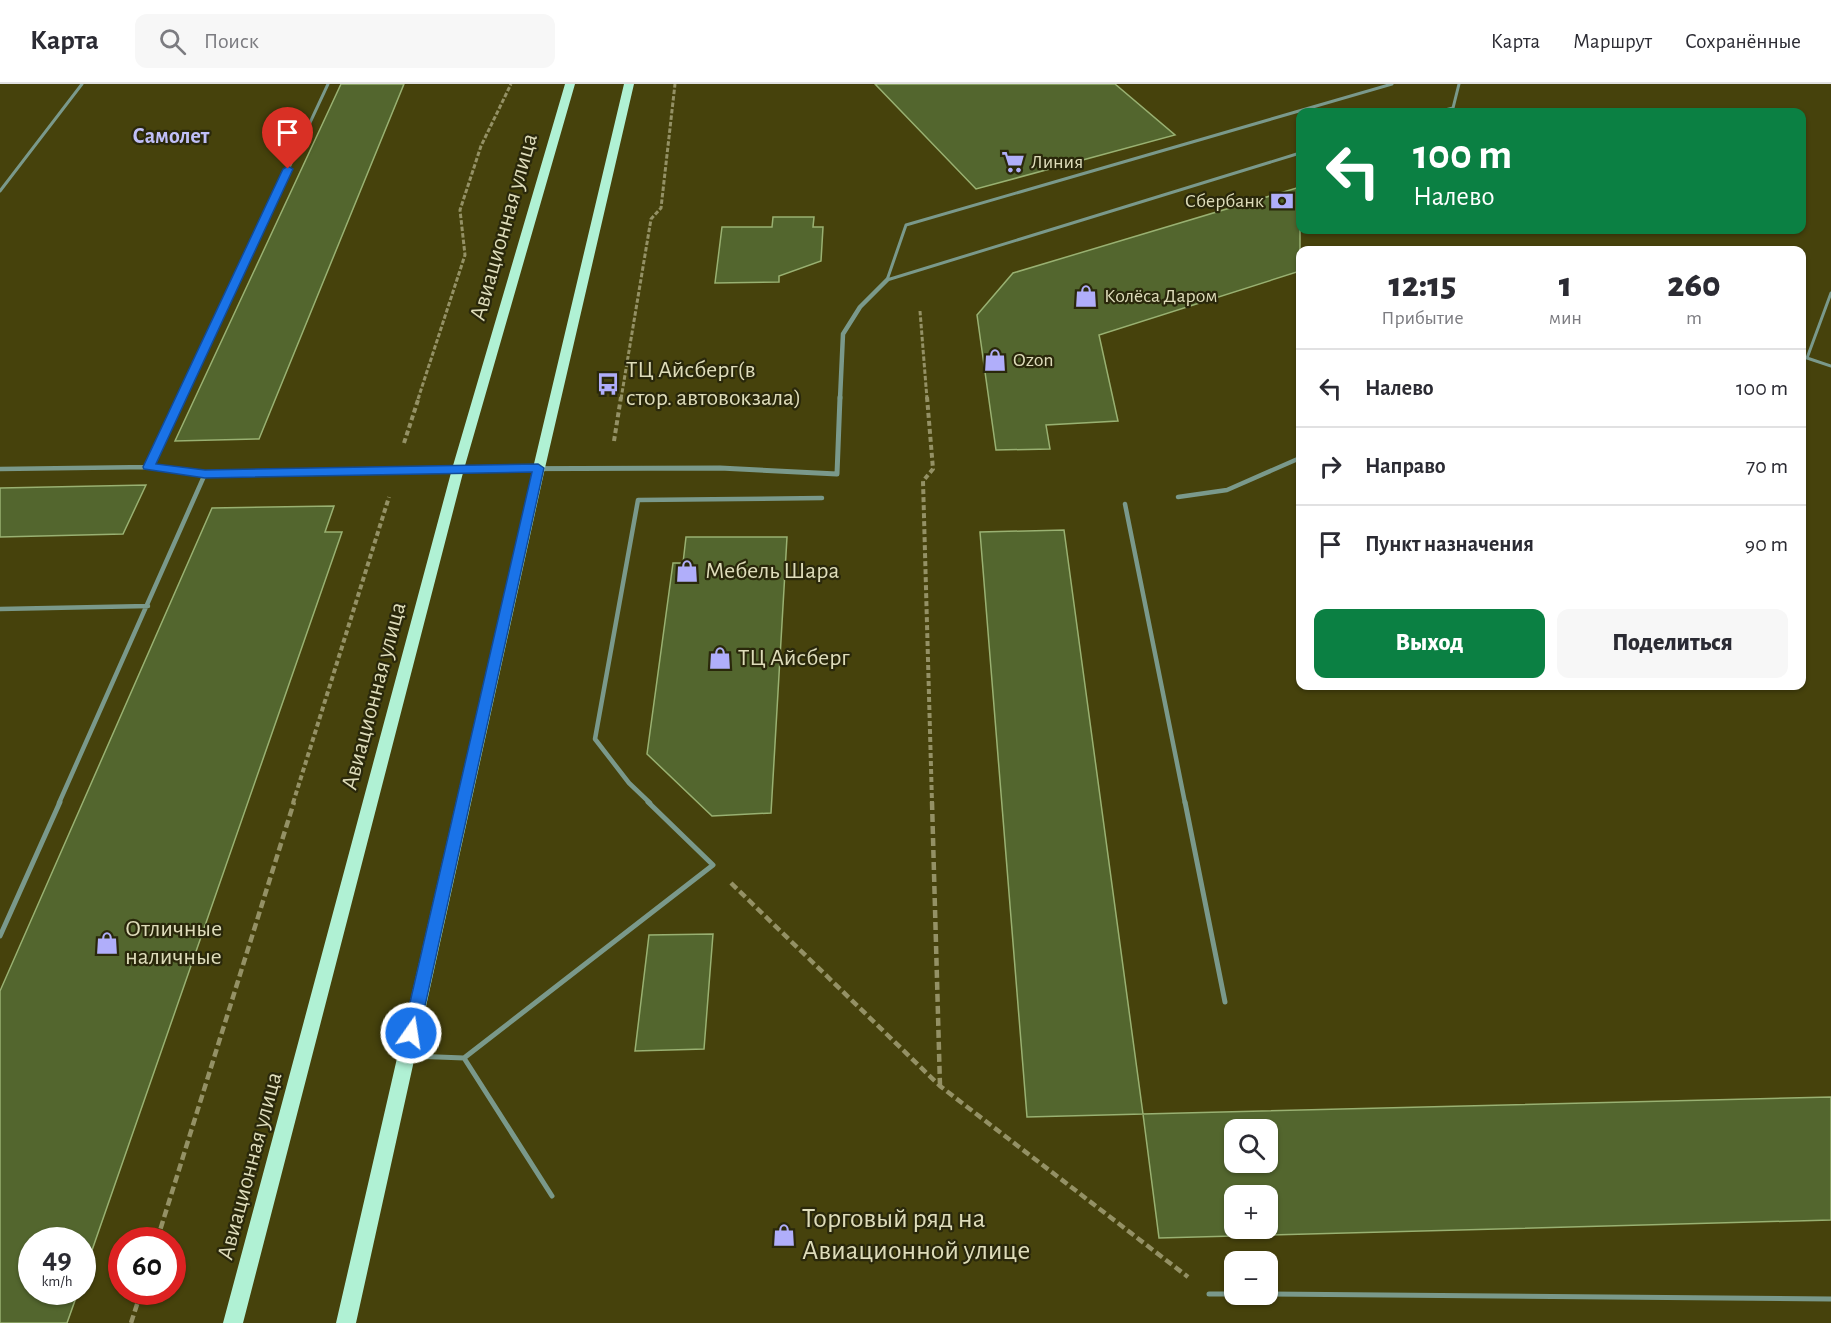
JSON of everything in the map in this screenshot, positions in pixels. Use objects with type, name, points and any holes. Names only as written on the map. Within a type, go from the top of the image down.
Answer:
[{"type":"main road","name":"Авиационная улица","points":[[233,1323],[459,469],[570,84]]},
{"type":"main road","points":[[346,1323],[538,468],[629,84]]},
{"type":"street","points":[[459,469],[720,468],[837,474],[843,334],[860,307],[887,280]]},
{"type":"lane","points":[[0,191],[82,84]]},
{"type":"lane","points":[[149,467],[328,84]]},
{"type":"lane","points":[[1309,108],[1392,84]]},
{"type":"lane","points":[[1453,108],[1459,84]]},
{"type":"lane","points":[[887,280],[906,225],[1296,112]]},
{"type":"lane","points":[[887,280],[1296,154]]},
{"type":"lane","points":[[1831,293],[1807,357],[1831,366]]},
{"type":"lane","points":[[1178,497],[1227,490],[1296,460]]},
{"type":"lane","points":[[0,469],[149,467],[205,474],[459,469]]},
{"type":"lane","points":[[0,936],[205,474]]},
{"type":"lane","points":[[406,1056],[464,1058],[713,866],[628,783],[595,739],[638,500],[822,498]]},
{"type":"lane","points":[[1125,504],[1225,1002]]},
{"type":"lane","points":[[0,609],[148,606]]},
{"type":"lane","points":[[464,1058],[552,1196]]},
{"type":"lane","points":[[1209,1294],[1224,1294]]},
{"type":"lane","points":[[1278,1294],[1831,1299]]},
{"type":"path","points":[[160,1227],[397,470],[414,409],[465,255],[460,210],[481,146],[511,84]]},
{"type":"path","points":[[609,468],[651,219],[662,208],[675,84]]},
{"type":"path","points":[[920,311],[933,469],[923,481],[940,1086]]},
{"type":"path","points":[[713,866],[940,1086],[1209,1294]]},
{"type":"path","points":[[131,1323],[137,1305]]},
{"type":"building","points":[[341,84],[404,84],[259,439],[175,441]]},
{"type":"building","name":"Линия","points":[[875,84],[1115,84],[1175,135],[976,189]]},
{"type":"building","points":[[1296,188],[1296,234],[1300,234],[1300,246],[1296,246],[1296,272],[1099,335],[1118,421],[1046,425],[1050,449],[996,450],[977,315],[1013,273]]},
{"type":"building","points":[[773,217],[814,217],[813,227],[823,227],[821,261],[779,276],[779,282],[715,283],[722,227],[772,227]]},
{"type":"building","points":[[146,485],[123,534],[0,537],[0,488]]},
{"type":"building","points":[[334,506],[325,532],[342,532],[96,1239],[96,1227],[18,1227],[18,1305],[73,1305],[67,1323],[0,1323],[0,991],[212,508]]},
{"type":"building","points":[[1064,530],[1143,1114],[1027,1117],[980,532]]},
{"type":"building","name":"ТЦ Айсберг","points":[[686,537],[787,537],[771,813],[712,816],[647,754],[673,563],[683,563]]},
{"type":"building","points":[[713,934],[704,1049],[635,1051],[649,935]]},
{"type":"building","points":[[1831,1097],[1831,1220],[1278,1235],[1278,1185],[1224,1185],[1224,1236],[1159,1238],[1143,1114]]},
{"type":"place","name":"Линия","points":[[1013,162]]},
{"type":"place","name":"Сбербанк","points":[[1282,201]]},
{"type":"place","name":"Колёса Даром","points":[[1086,296]]},
{"type":"place","name":"Ozon","points":[[995,360]]},
{"type":"place","name":"ТЦ Айсберг(в стор. автовокзала)","points":[[608,384]]},
{"type":"place","name":"Мебель Шара","points":[[687,571]]},
{"type":"place","name":"ТЦ Айсберг","points":[[720,658]]},
{"type":"place","name":"Отличные наличные","points":[[107,943]]},
{"type":"place","name":"Торговый ряд на Авиационной улице","points":[[784,1235]]},
{"type":"district","name":"Самолет","points":[[171,136]]},
{"type":"route","points":[[288,169],[149,467],[205,474],[538,468],[411,1033]]}]
